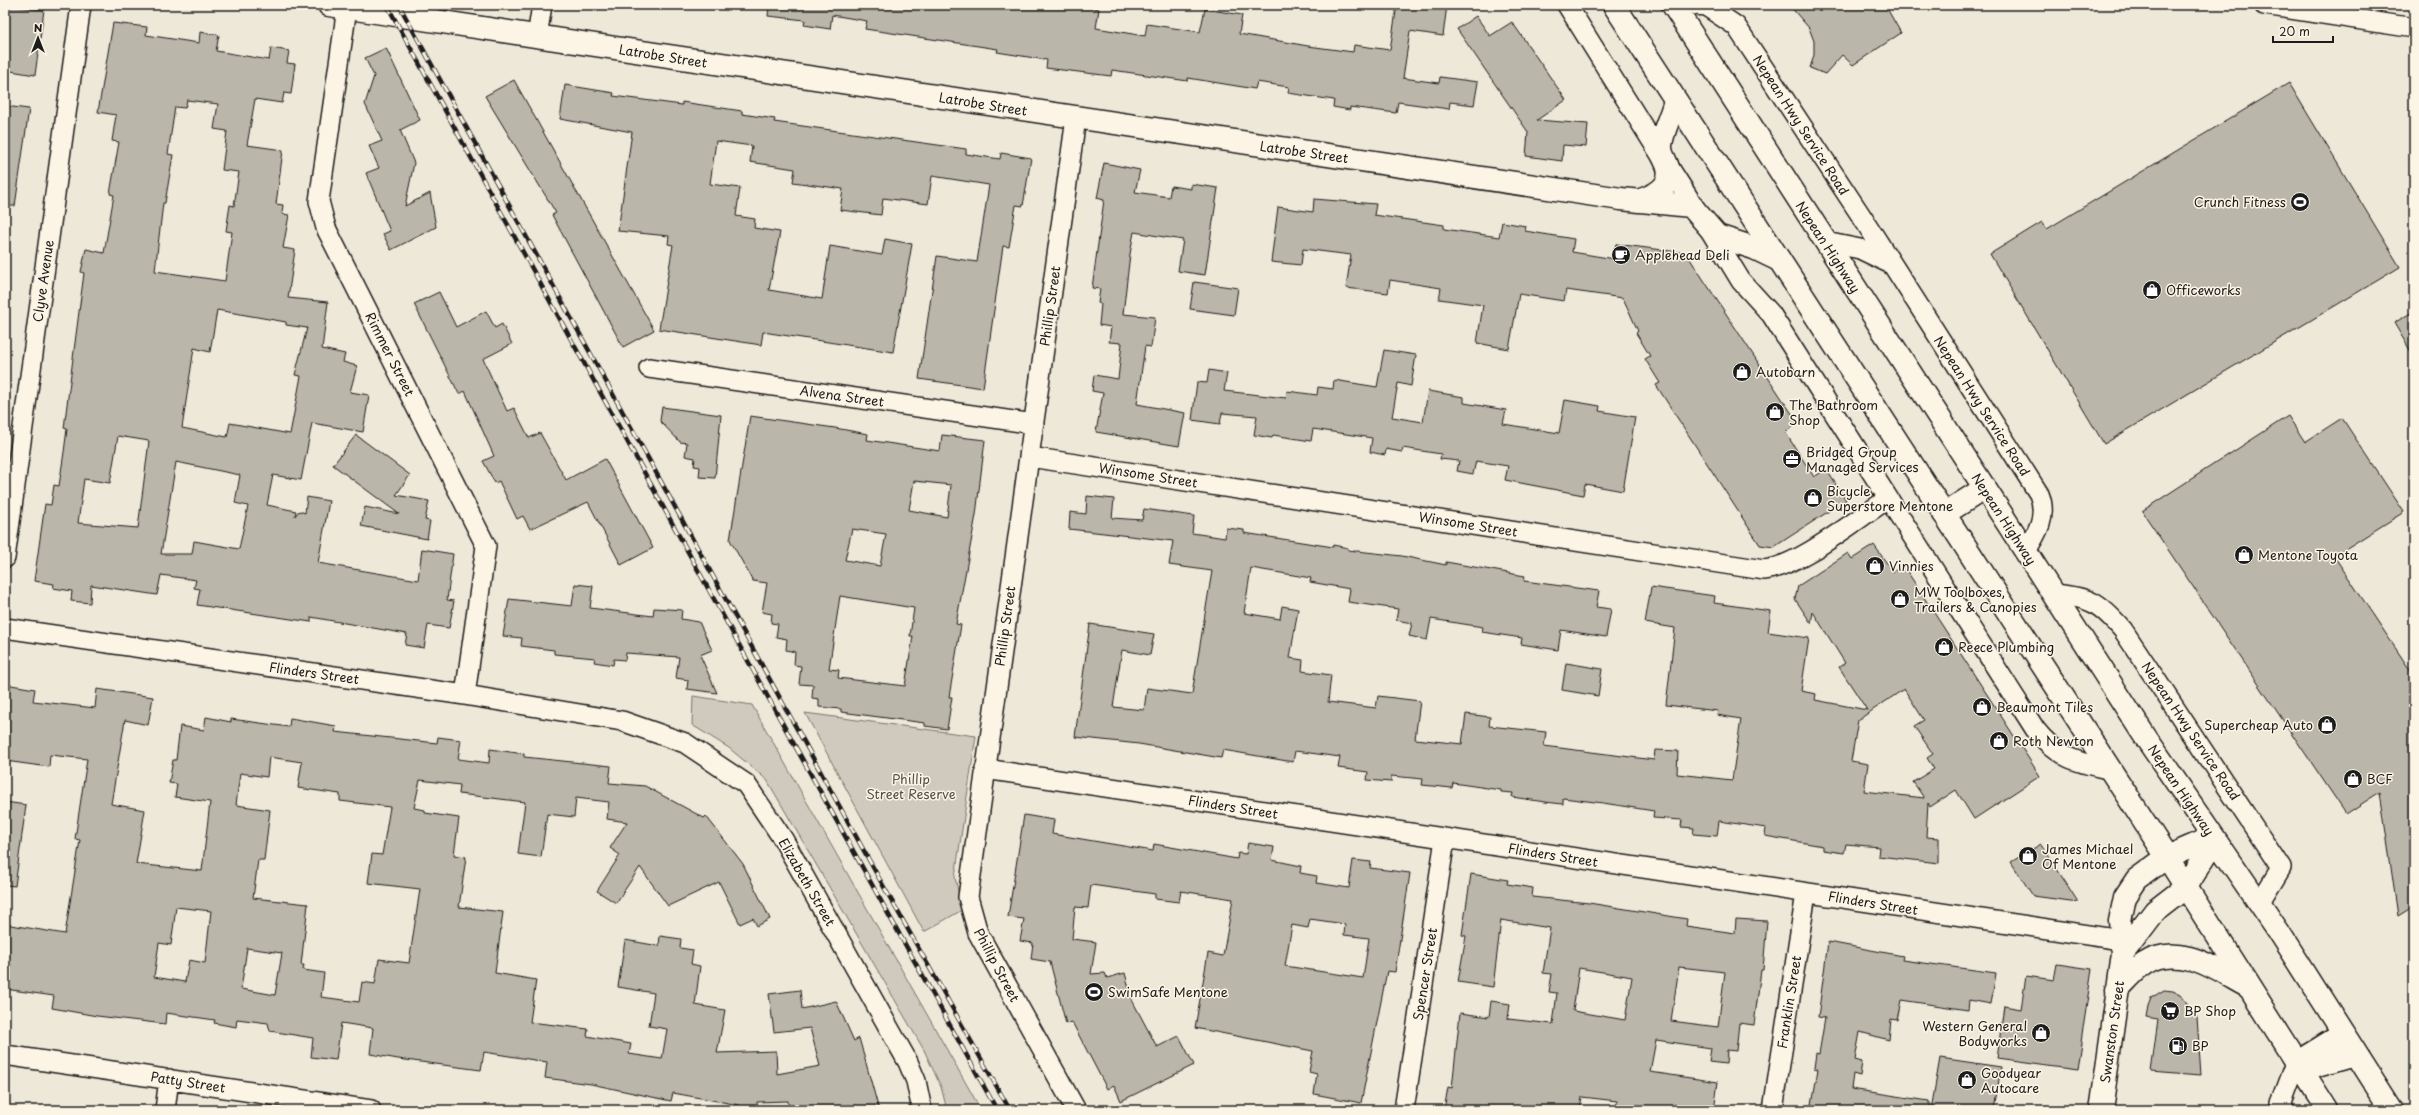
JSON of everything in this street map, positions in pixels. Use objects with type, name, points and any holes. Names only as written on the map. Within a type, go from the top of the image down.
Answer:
[{"type":"main road","points":[[1614,5],[2108,769],[2186,887],[2247,986],[2327,1110]]},
{"type":"main road","name":"Nepean Highway","points":[[1673,5],[1985,488],[2051,593],[2146,738],[2259,904],[2392,1110]]},
{"type":"main road","name":"Latrobe Street","points":[[338,6],[1076,118],[1638,201],[1686,204],[1701,217],[1720,238],[1754,248],[1779,260]]},
{"type":"main road","points":[[1665,161],[1662,139],[1675,100]]},
{"type":"main road","name":"Latrobe Street","points":[[1638,201],[1654,196],[1664,187],[1668,177],[1665,161]]},
{"type":"main road","points":[[1944,514],[1985,488]]},
{"type":"main road","points":[[2186,887],[2214,838]]},
{"type":"main road","name":"Swanston Street","points":[[2101,1110],[2122,946],[2120,921],[2125,897],[2137,879],[2166,857],[2214,838]]},
{"type":"main road","name":"Swanston Street","points":[[2122,946],[2155,911],[2186,887]]},
{"type":"main road","points":[[2117,990],[2144,964],[2158,957],[2178,955],[2197,960],[2247,986]]},
{"type":"main road","points":[[2299,1067],[2343,1034]]},
{"type":"main road","points":[[2299,1067],[2356,1054]]},
{"type":"street","name":"Clyve Avenue","points":[[5,558],[81,5]]},
{"type":"street","points":[[538,37],[542,5]]},
{"type":"street","points":[[1567,5],[1741,281],[1771,314],[1888,499],[2044,740],[2076,763],[2108,769]]},
{"type":"street","name":"Nepean Hwy Service Road","points":[[1695,5],[1706,6],[1736,26],[2039,494],[2043,504],[2042,518],[2035,536],[2025,552]]},
{"type":"street","points":[[2264,5],[2414,28]]},
{"type":"street","name":"Rimmer Street","points":[[338,6],[319,201],[321,215],[326,228],[486,546],[465,695]]},
{"type":"street","name":"Phillip Street","points":[[1076,118],[1030,457],[969,878],[968,897],[978,933],[1076,1110]]},
{"type":"street","points":[[1825,242],[1860,250],[1891,265]]},
{"type":"street","name":"Alvena Street","points":[[649,368],[1034,424]]},
{"type":"street","name":"Winsome Street","points":[[1030,457],[1764,570],[1781,567],[1794,561],[1888,499]]},
{"type":"street","name":"Nepean Hwy Service Road","points":[[2051,593],[2087,599],[2110,615],[2123,630],[2281,868],[2259,904]]},
{"type":"street","name":"Flinders Street","points":[[5,628],[465,695],[622,721]]},
{"type":"street","name":"Elizabeth Street","points":[[622,721],[685,743],[746,784],[783,839],[904,1055],[916,1081],[922,1110]]},
{"type":"street","name":"Flinders Street","points":[[985,769],[1806,893],[2122,946]]},
{"type":"street","name":"Spencer Street","points":[[1404,1110],[1445,839]]},
{"type":"street","name":"Franklin Street","points":[[1773,1110],[1806,893]]},
{"type":"street","name":"Patty Street","points":[[5,1055],[371,1110]]},
{"type":"street","points":[[2284,1110],[2281,1103],[2299,1067]]},
{"type":"street","points":[[165,1110],[169,1079]]},
{"type":"green space","points":[[693,696],[752,705],[981,1110],[947,1110],[941,1087],[924,1050],[767,780],[729,748],[692,725]]},
{"type":"green space","name":"Phillip Street Reserve","points":[[805,713],[976,736],[955,877],[962,910],[924,932]]},
{"type":"building","points":[[5,5],[44,10],[35,75],[5,70]]},
{"type":"building","points":[[769,5],[1077,5],[1099,9],[1096,28],[1145,36],[1147,24],[1200,32],[1205,9],[1242,15],[1239,34],[1353,52],[1354,45],[1390,50],[1397,5],[1447,5],[1443,36],[1410,31],[1403,78],[1439,83],[1440,77],[1478,82],[1474,105],[1450,102],[1449,109],[1398,102],[1396,113],[1350,107],[1350,110],[1333,107],[1334,100],[1288,93],[1289,87],[1257,82],[1255,89],[1188,78],[1188,81],[1112,70],[1111,76],[1046,68],[1047,60],[997,52],[998,49],[865,29],[867,21],[832,15],[830,29],[804,25],[805,20],[768,16]]},
{"type":"building","points":[[1789,5],[1885,5],[1901,33],[1853,65],[1842,55],[1825,74],[1810,68],[1814,55],[1814,41],[1809,28]]},
{"type":"building","points":[[1476,16],[1490,36],[1512,22],[1566,100],[1537,120],[1588,124],[1586,147],[1563,145],[1562,161],[1526,156],[1528,132],[1457,29]]},
{"type":"building","points":[[113,23],[147,27],[146,35],[199,43],[200,32],[219,35],[216,51],[269,60],[271,48],[289,51],[287,63],[295,64],[291,94],[284,93],[282,103],[255,99],[247,145],[283,150],[276,204],[283,205],[282,214],[289,215],[283,248],[295,250],[288,298],[328,302],[322,349],[345,354],[343,362],[357,366],[350,392],[369,395],[363,432],[312,423],[301,480],[273,475],[267,505],[296,511],[295,516],[299,511],[305,513],[307,497],[329,501],[318,563],[418,580],[422,549],[453,554],[447,600],[454,601],[449,628],[428,625],[424,648],[405,645],[407,634],[311,617],[311,622],[197,605],[200,589],[194,588],[196,580],[161,575],[157,595],[91,585],[90,603],[71,601],[72,591],[53,588],[54,584],[34,581],[45,504],[51,505],[54,485],[59,486],[67,429],[64,428],[84,273],[81,272],[86,249],[104,253],[114,195],[110,194],[119,142],[112,141],[116,115],[98,112]],"holes":[[[187,100],[218,104],[214,129],[227,131],[222,170],[239,172],[234,206],[230,205],[226,231],[232,232],[225,281],[155,271],[163,203],[165,203],[173,155],[168,154],[175,107],[185,108]],[[217,310],[286,322],[286,325],[307,328],[295,375],[301,376],[290,434],[230,423],[227,437],[182,428],[194,348],[210,352]],[[118,436],[149,441],[138,528],[78,523],[84,479],[110,483]],[[176,462],[240,475],[235,503],[248,506],[239,549],[194,541],[192,554],[161,554]]]},
{"type":"building","points":[[386,48],[420,120],[400,130],[414,163],[405,206],[430,193],[436,227],[391,250],[383,234],[390,231],[366,173],[379,168],[369,146],[382,141],[365,104],[374,76],[365,58]]},
{"type":"building","points":[[514,80],[654,330],[623,347],[552,215],[556,213],[485,96]]},
{"type":"building","points":[[2289,83],[2400,267],[2104,444],[1990,254],[2042,222],[2047,229]]},
{"type":"building","points":[[565,85],[614,93],[613,96],[682,105],[682,102],[742,111],[742,114],[775,119],[774,122],[966,149],[966,154],[1000,159],[1001,153],[1031,158],[1023,206],[1016,205],[1009,247],[1003,246],[983,388],[919,379],[937,256],[977,262],[989,185],[932,176],[928,204],[883,198],[881,215],[840,210],[843,189],[793,182],[795,169],[750,162],[752,146],[716,141],[710,184],[740,188],[736,216],[755,219],[754,228],[780,232],[769,290],[822,299],[830,246],[882,255],[885,239],[912,244],[893,352],[763,332],[761,345],[659,329],[673,245],[668,244],[669,236],[618,231],[632,132],[560,119]]},
{"type":"building","points":[[5,106],[29,109],[15,206],[5,206]]},
{"type":"building","points":[[1104,163],[1140,170],[1135,192],[1169,197],[1171,186],[1191,189],[1191,184],[1218,188],[1205,275],[1178,271],[1183,240],[1134,232],[1130,254],[1123,314],[1155,317],[1151,347],[1145,346],[1137,404],[1185,413],[1179,446],[1096,432],[1103,393],[1092,391],[1094,375],[1118,379],[1122,343],[1109,342],[1111,327],[1099,325],[1101,304],[1098,303],[1100,289],[1092,288],[1104,200],[1097,198]]},
{"type":"building","points":[[1314,199],[1376,204],[1374,215],[1444,225],[1444,229],[1499,237],[1502,222],[1526,226],[1525,231],[1574,239],[1572,252],[1614,259],[1616,244],[1686,253],[1798,423],[1785,432],[1814,477],[1826,469],[1846,500],[1774,547],[1760,545],[1656,385],[1660,383],[1645,359],[1650,356],[1636,333],[1638,331],[1623,298],[1566,290],[1564,301],[1519,294],[1509,349],[1477,343],[1483,305],[1439,299],[1441,288],[1390,280],[1388,293],[1346,288],[1351,255],[1303,249],[1301,265],[1271,262],[1278,207],[1313,212]]},
{"type":"building","points":[[1194,282],[1238,288],[1234,315],[1190,309]]},
{"type":"building","points":[[439,292],[456,327],[486,311],[495,328],[502,324],[512,344],[483,359],[507,411],[514,408],[529,438],[540,433],[566,480],[605,459],[653,548],[621,565],[588,502],[530,529],[523,516],[517,519],[499,481],[495,483],[483,461],[494,456],[465,391],[459,394],[414,304]]},
{"type":"building","points":[[2414,311],[2414,357],[2394,323]]},
{"type":"building","points":[[1384,350],[1416,355],[1411,386],[1398,383],[1392,417],[1423,422],[1428,391],[1464,397],[1464,403],[1506,410],[1503,424],[1559,433],[1565,400],[1600,406],[1599,411],[1635,417],[1623,491],[1585,484],[1583,495],[1505,480],[1508,466],[1476,461],[1473,474],[1457,471],[1459,461],[1440,459],[1441,454],[1403,448],[1402,452],[1386,449],[1385,455],[1370,452],[1372,438],[1313,429],[1311,441],[1273,435],[1272,438],[1254,435],[1257,416],[1222,413],[1220,424],[1192,420],[1197,382],[1207,383],[1209,370],[1227,373],[1224,391],[1286,398],[1287,391],[1317,395],[1318,387],[1333,389],[1334,380],[1377,387]]},
{"type":"building","points":[[662,407],[721,415],[715,478],[699,477],[700,467],[694,466],[695,458],[685,456],[687,443],[680,442],[660,421]]},
{"type":"building","points":[[750,416],[868,434],[867,440],[940,451],[942,435],[985,440],[976,515],[956,624],[961,625],[949,697],[952,697],[947,729],[925,726],[925,723],[841,712],[841,709],[819,707],[819,699],[812,698],[813,685],[799,684],[801,666],[794,665],[795,652],[786,650],[787,639],[776,637],[778,624],[771,623],[772,614],[762,612],[767,583],[753,581],[730,540]],"holes":[[[914,481],[951,485],[947,517],[909,510]],[[852,529],[886,534],[880,566],[845,560]],[[840,596],[914,608],[910,636],[913,636],[905,686],[838,678],[839,670],[829,669]]]},
{"type":"building","points":[[2288,416],[2305,442],[2342,418],[2404,512],[2334,556],[2414,676],[2414,906],[2398,916],[2380,792],[2346,814],[2142,511]]},
{"type":"building","points":[[356,435],[410,475],[396,495],[429,501],[425,520],[430,521],[427,539],[361,526],[365,507],[399,514],[333,465]]},
{"type":"building","points":[[1087,496],[1114,499],[1112,518],[1142,520],[1144,509],[1194,516],[1192,533],[1225,538],[1226,528],[1244,530],[1244,533],[1333,547],[1333,545],[1348,548],[1348,550],[1402,556],[1446,565],[1446,562],[1525,576],[1524,581],[1599,591],[1596,607],[1611,609],[1606,637],[1561,630],[1558,650],[1521,644],[1522,638],[1482,632],[1483,627],[1431,619],[1427,640],[1409,636],[1412,623],[1396,620],[1398,609],[1348,602],[1350,589],[1310,582],[1311,578],[1251,568],[1244,613],[1280,619],[1282,606],[1298,609],[1290,658],[1303,660],[1302,671],[1331,675],[1328,702],[1376,708],[1378,696],[1420,701],[1415,739],[1462,744],[1466,714],[1490,717],[1489,726],[1546,732],[1544,746],[1654,760],[1655,750],[1678,751],[1677,774],[1732,780],[1741,719],[1717,715],[1718,711],[1666,705],[1675,628],[1645,623],[1651,587],[1715,596],[1714,603],[1771,611],[1768,632],[1809,638],[1801,691],[1816,694],[1815,700],[1867,710],[1839,667],[1845,663],[1813,612],[1811,623],[1795,599],[1798,586],[1848,553],[1852,559],[1874,545],[1893,572],[1903,565],[2040,776],[1974,819],[1956,790],[1930,807],[1928,803],[1926,837],[1939,838],[1939,863],[1878,856],[1879,847],[1846,844],[1844,853],[1823,850],[1823,846],[1765,836],[1766,828],[1719,821],[1717,836],[1693,834],[1694,828],[1681,827],[1682,820],[1653,818],[1654,811],[1603,803],[1563,798],[1563,804],[1545,802],[1512,797],[1513,793],[1501,792],[1501,790],[1453,783],[1452,788],[1422,785],[1423,779],[1391,776],[1391,782],[1367,780],[1368,772],[1338,768],[1340,757],[1295,751],[1293,762],[1223,750],[1221,758],[1139,744],[1075,737],[1090,624],[1154,634],[1150,655],[1122,650],[1113,707],[1144,710],[1147,688],[1192,694],[1212,571],[1169,565],[1173,541],[1069,529],[1070,512],[1086,514]],"holes":[[[1904,689],[1924,720],[1914,726],[1933,754],[1927,758],[1934,769],[1913,782],[1924,798],[1864,791],[1868,764],[1851,761],[1858,720]]]},
{"type":"building","points":[[575,584],[593,586],[590,608],[653,616],[654,608],[682,610],[681,619],[699,622],[712,650],[700,655],[717,693],[687,689],[688,680],[676,678],[679,657],[626,653],[625,660],[614,659],[613,665],[594,662],[595,658],[554,654],[554,650],[521,646],[522,638],[503,636],[509,599],[572,606]]},
{"type":"building","points":[[1566,663],[1602,669],[1598,696],[1562,690]]},
{"type":"building","points":[[5,684],[35,689],[33,701],[95,708],[97,689],[153,697],[148,725],[125,720],[111,804],[145,810],[136,864],[202,871],[210,802],[175,797],[177,784],[169,783],[173,760],[176,760],[180,726],[204,730],[206,717],[231,722],[231,719],[289,727],[290,718],[336,726],[335,732],[437,743],[438,737],[461,740],[458,759],[489,763],[490,749],[524,754],[524,757],[611,766],[609,783],[645,786],[704,818],[706,816],[743,864],[770,919],[757,926],[753,918],[740,924],[719,882],[668,906],[640,867],[616,903],[597,891],[620,855],[610,848],[627,822],[607,819],[609,802],[576,798],[574,817],[547,814],[541,857],[518,854],[525,802],[459,794],[460,785],[420,780],[414,808],[425,810],[425,813],[459,818],[454,855],[466,857],[459,907],[503,912],[495,973],[536,980],[530,1022],[588,1029],[587,1036],[631,1044],[629,1054],[662,1059],[667,1029],[649,1026],[654,993],[618,987],[625,940],[659,946],[660,936],[681,939],[680,948],[693,950],[691,964],[700,966],[695,1005],[725,1010],[717,1053],[776,1051],[777,1074],[820,1066],[810,1028],[774,1032],[769,994],[800,990],[802,1009],[836,1001],[854,1041],[859,1038],[879,1110],[789,1110],[788,1101],[757,1102],[757,1109],[739,1109],[739,1105],[673,1093],[671,1101],[591,1084],[545,1078],[547,1062],[484,1052],[481,1070],[398,1059],[370,1054],[373,1028],[341,1023],[336,1060],[311,1057],[313,1038],[270,1031],[268,1023],[237,1019],[236,1027],[214,1023],[215,1020],[166,1013],[165,1024],[97,1016],[52,1008],[54,996],[5,989],[5,924],[65,934],[80,840],[75,839],[87,759],[50,755],[49,767],[5,761]],"holes":[[[269,757],[302,762],[298,788],[340,794],[340,801],[390,807],[382,855],[372,854],[368,883],[420,889],[409,963],[379,959],[375,984],[362,982],[359,1002],[321,997],[324,973],[303,970],[304,965],[301,965],[308,904],[253,898],[258,860],[264,860],[270,810],[236,805],[240,773],[267,777]],[[176,907],[211,911],[205,963],[189,960],[185,982],[154,977],[159,943],[171,945]],[[247,948],[282,953],[275,995],[241,989]]]},
{"type":"building","points":[[5,802],[26,805],[15,886],[5,885]]},
{"type":"building","points":[[1024,815],[1054,820],[1052,834],[1153,851],[1154,844],[1237,859],[1238,853],[1246,854],[1248,843],[1274,847],[1272,860],[1301,866],[1300,873],[1317,876],[1316,883],[1349,888],[1353,860],[1371,862],[1370,868],[1410,873],[1395,972],[1387,971],[1361,1103],[1314,1094],[1317,1074],[1309,1072],[1313,1051],[1195,1028],[1208,953],[1223,956],[1233,899],[1181,891],[1179,902],[1155,899],[1155,894],[1091,885],[1088,908],[1075,907],[1072,939],[1096,942],[1091,974],[1105,973],[1107,978],[1125,973],[1132,1000],[1157,1047],[1179,1036],[1194,1065],[1121,1101],[1114,1085],[1107,1089],[1072,1022],[1066,1024],[1050,962],[1031,959],[1033,943],[1020,941],[1024,919],[1008,917]],"holes":[[[1310,919],[1345,924],[1344,935],[1369,938],[1363,978],[1285,966],[1292,925],[1308,928]]]},
{"type":"building","points":[[2041,844],[2078,902],[2033,896],[2011,862]]},
{"type":"building","points":[[1471,874],[1508,880],[1507,884],[1533,888],[1532,897],[1589,903],[1687,919],[1686,926],[1735,933],[1736,919],[1767,921],[1763,970],[1761,970],[1754,1025],[1739,1023],[1736,1051],[1727,1050],[1726,1064],[1709,1062],[1711,1048],[1656,1040],[1650,1072],[1718,1082],[1714,1110],[1616,1110],[1617,1101],[1582,1097],[1580,1110],[1444,1110],[1448,1087],[1452,1088],[1460,1013],[1489,1017],[1491,1001],[1510,1004],[1508,1019],[1553,1024],[1557,993],[1549,992],[1552,974],[1543,973],[1550,928],[1501,920],[1493,987],[1458,982],[1466,936],[1462,935]],"holes":[[[1679,967],[1725,972],[1718,1027],[1671,1021]],[[1579,968],[1632,977],[1625,1020],[1573,1011]]]},
{"type":"building","points":[[1828,942],[1903,956],[1902,960],[1996,973],[1991,1004],[1969,1000],[1968,1010],[1901,1000],[1897,1020],[1891,1019],[1889,1040],[1860,1032],[1855,1060],[1862,1062],[1860,1076],[1853,1074],[1851,1089],[1929,1101],[1929,1110],[1811,1110],[1818,1069],[1814,1068],[1816,1053],[1819,1054],[1825,1018],[1818,1017]]},
{"type":"building","name":"Western General Bodyworks","points":[[2057,964],[2092,969],[2077,1069],[1997,1058],[2004,1006],[2021,1009],[2026,976],[2054,980]]},
{"type":"building","points":[[2164,990],[2173,991],[2181,995],[2197,1017],[2201,1075],[2151,1071],[2158,1019],[2146,1017],[2151,998]]},
{"type":"building","name":"Goodyear Autocare","points":[[1940,1058],[2001,1067],[1994,1110],[1931,1110]]},
{"type":"railway","points":[[387,5],[997,1110]]},
{"type":"railway","points":[[399,5],[880,880],[1010,1110]]},
{"type":"place","name":"Crunch Fitness","points":[[2300,202]]},
{"type":"place","name":"Applehead Deli","points":[[1621,255]]},
{"type":"place","name":"Officeworks","points":[[2152,290]]},
{"type":"place","name":"Autobarn","points":[[1742,372]]},
{"type":"place","name":"The Bathroom Shop","points":[[1775,412]]},
{"type":"place","name":"Bridged Group Managed Services","points":[[1792,459]]},
{"type":"place","name":"Bicycle Superstore Mentone","points":[[1813,498]]},
{"type":"place","name":"Mentone Toyota","points":[[2244,555]]},
{"type":"place","name":"Vinnies","points":[[1875,566]]},
{"type":"place","name":"MW Toolboxes, Trailers & Canopies","points":[[1900,599]]},
{"type":"place","name":"Reece Plumbing","points":[[1944,647]]},
{"type":"place","name":"Beaumont Tiles","points":[[1982,707]]},
{"type":"place","name":"Supercheap Auto","points":[[2327,725]]},
{"type":"place","name":"Roth Newton","points":[[1999,741]]},
{"type":"place","name":"BCF","points":[[2353,779]]},
{"type":"place","name":"James Michael Of Mentone","points":[[2028,856]]},
{"type":"place","name":"SwimSafe Mentone","points":[[1094,992]]},
{"type":"place","name":"BP Shop","points":[[2170,1011]]},
{"type":"place","name":"Western General Bodyworks","points":[[2041,1033]]},
{"type":"place","name":"BP","points":[[2178,1046]]},
{"type":"place","name":"Goodyear Autocare","points":[[1967,1080]]}]
